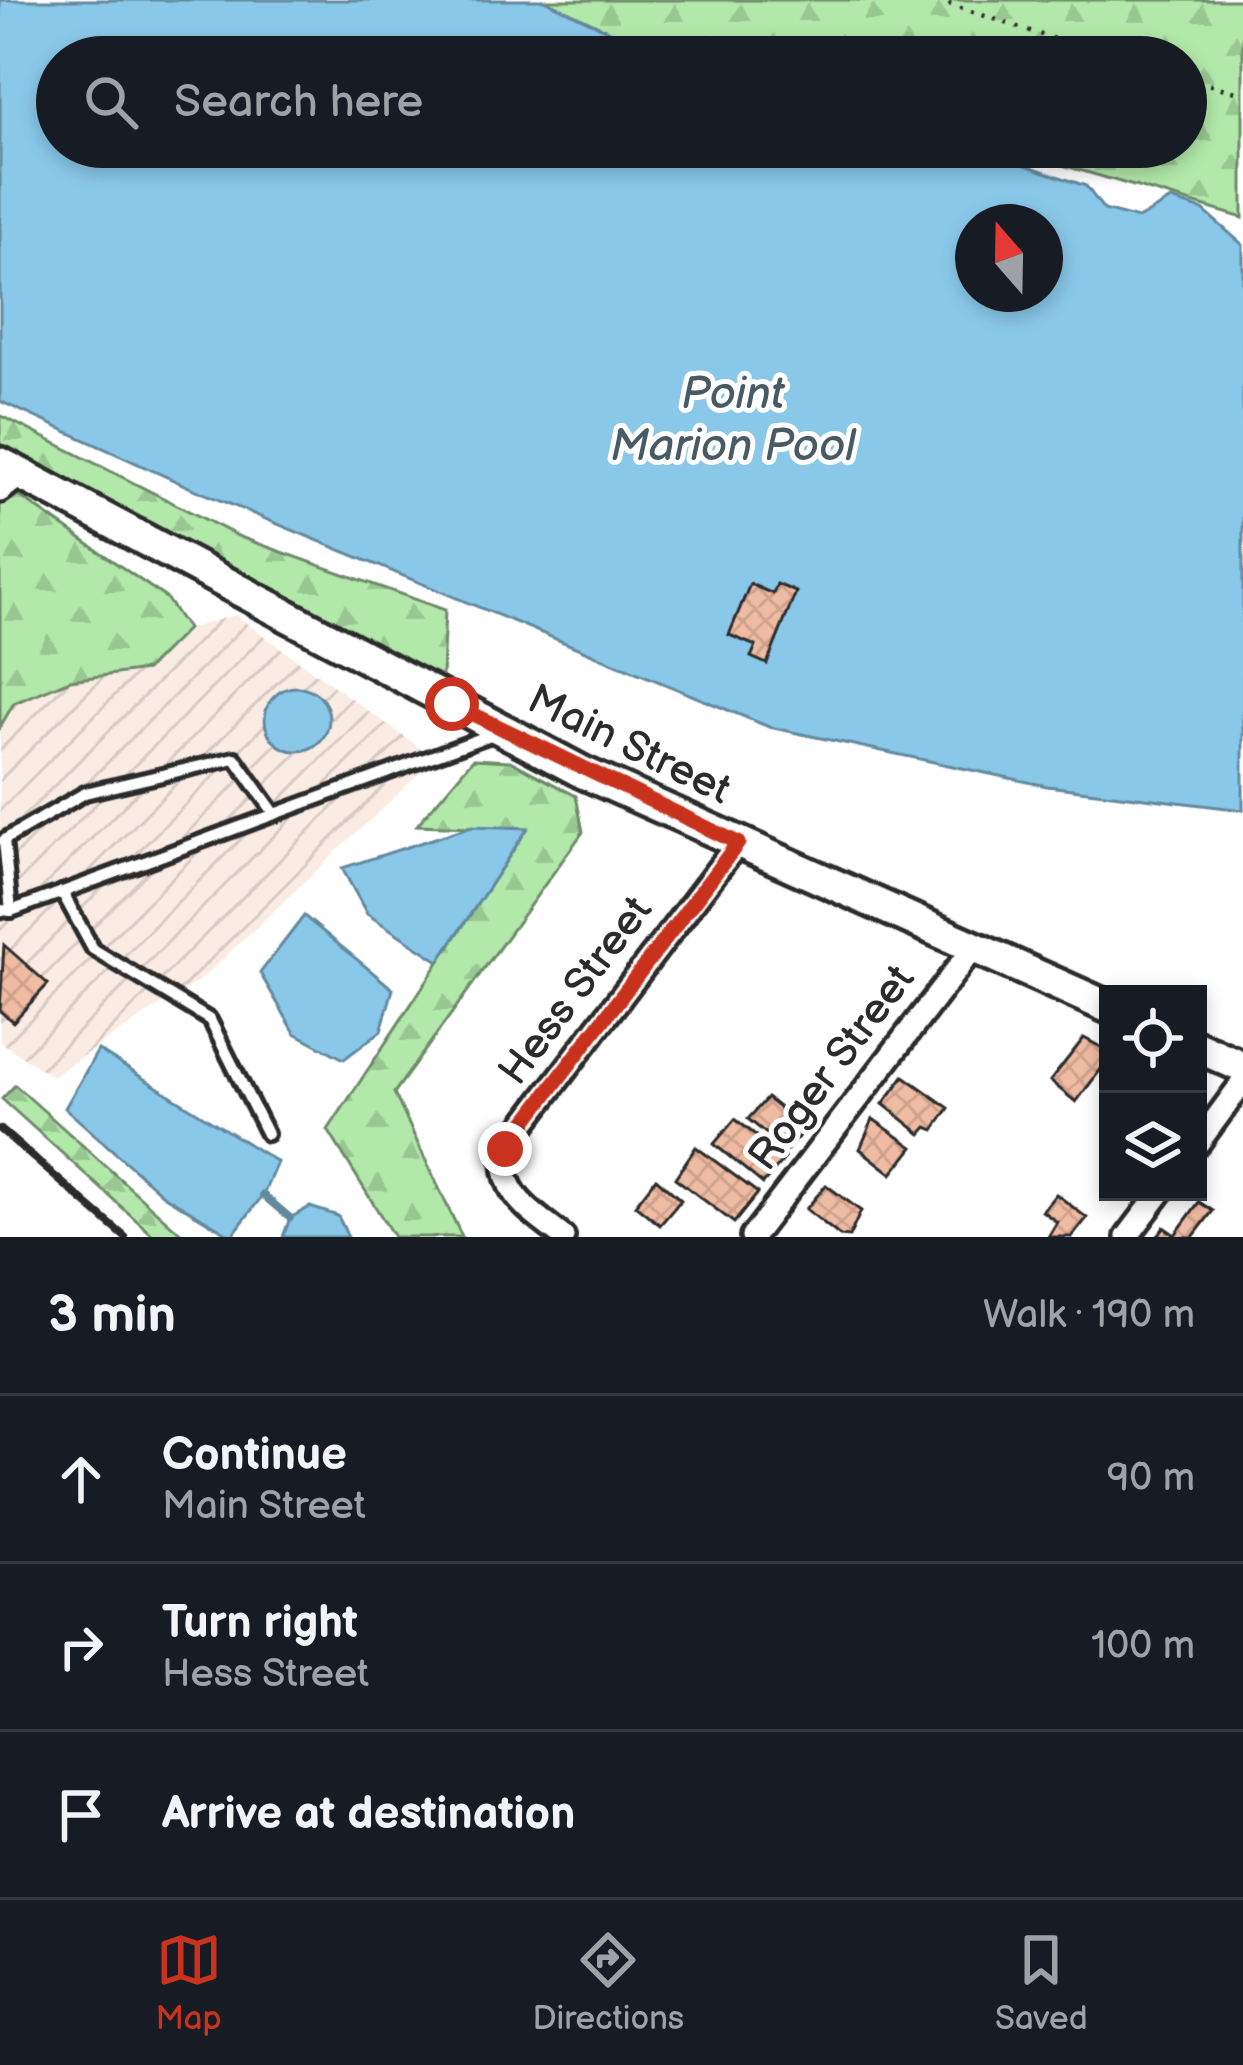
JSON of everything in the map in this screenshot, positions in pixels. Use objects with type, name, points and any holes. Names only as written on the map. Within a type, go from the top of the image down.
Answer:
[{"type":"main road","name":"Main Street","points":[[7,476],[502,730],[738,843],[1099,1003]]},
{"type":"main road","points":[[1207,1051],[1243,1067]]},
{"type":"street","name":"Hess Street","points":[[563,1237],[510,1194],[502,1168],[505,1149],[738,843]]},
{"type":"street","name":"Roger Street","points":[[752,1237],[974,947]]},
{"type":"street","points":[[1207,1130],[1243,1082]]},
{"type":"street","points":[[1127,1237],[1154,1201]]},
{"type":"lane","points":[[275,814],[236,758],[85,793],[4,840],[5,911],[62,892],[275,814],[502,730]]},
{"type":"lane","points":[[62,892],[93,949],[210,1020],[267,1134]]},
{"type":"path","points":[[937,0],[1045,36]]},
{"type":"path","points":[[1207,84],[1243,94]]},
{"type":"shaded area","points":[[235,615],[435,759],[201,979],[52,1076],[0,1042],[0,727],[14,704],[70,680],[146,670],[187,629]]},
{"type":"green space","points":[[544,0],[1243,0],[1243,218],[1073,168],[1207,168],[1207,36],[620,36]]},
{"type":"green space","points":[[0,415],[240,537],[445,610],[442,676],[146,552],[0,457]]},
{"type":"green space","points":[[0,493],[21,497],[166,598],[187,629],[146,670],[70,680],[14,703],[0,727]]},
{"type":"green space","points":[[473,759],[510,761],[576,796],[583,832],[394,1093],[462,1237],[394,1237],[328,1130],[527,829],[417,825]]},
{"type":"green space","points":[[15,1085],[185,1237],[155,1237],[2,1099]]},
{"type":"water","name":"Point Marion Pool","points":[[0,0],[544,0],[620,36],[36,36],[36,168],[1034,168],[1086,186],[1104,210],[1138,219],[1171,200],[1203,210],[1243,245],[1243,810],[1047,786],[769,727],[198,491],[0,401]]},
{"type":"water","points":[[297,687],[320,696],[329,719],[320,742],[297,751],[274,742],[265,719],[274,696]]},
{"type":"water","points":[[472,826],[528,828],[439,961],[367,914],[342,868]]},
{"type":"water","points":[[304,916],[393,989],[381,1031],[344,1059],[295,1033],[260,973]]},
{"type":"water","points":[[98,1050],[277,1162],[263,1195],[232,1236],[163,1195],[65,1108]]},
{"type":"water","points":[[310,1207],[338,1216],[348,1237],[283,1237],[290,1218]]},
{"type":"building","points":[[750,584],[773,594],[777,584],[796,592],[767,664],[751,657],[756,646],[729,635]]},
{"type":"building","points":[[4,945],[48,984],[13,1022],[0,1011]]},
{"type":"building","points":[[1084,1038],[1099,1046],[1099,1072],[1076,1102],[1050,1081]]},
{"type":"building","points":[[904,1076],[949,1108],[934,1130],[927,1127],[921,1134],[883,1104]]},
{"type":"building","points":[[767,1098],[805,1129],[787,1150],[748,1119]]},
{"type":"building","points":[[735,1119],[785,1158],[763,1184],[714,1144]]},
{"type":"building","points":[[873,1119],[913,1147],[892,1174],[860,1149]]},
{"type":"building","points":[[696,1147],[758,1193],[734,1223],[675,1178]]},
{"type":"building","points":[[656,1178],[681,1200],[660,1225],[635,1205]]},
{"type":"building","points":[[826,1185],[861,1211],[849,1237],[840,1236],[806,1209]]},
{"type":"building","points":[[1056,1194],[1087,1218],[1072,1237],[1048,1237],[1057,1222],[1042,1211]]},
{"type":"building","points":[[1199,1202],[1213,1211],[1193,1237],[1157,1237],[1164,1227],[1175,1235]]},
{"type":"waterway","points":[[263,1195],[290,1218]]},
{"type":"railway","points":[[0,1129],[125,1237]]},
{"type":"route","points":[[452,704],[582,772],[738,843],[505,1149]]}]
